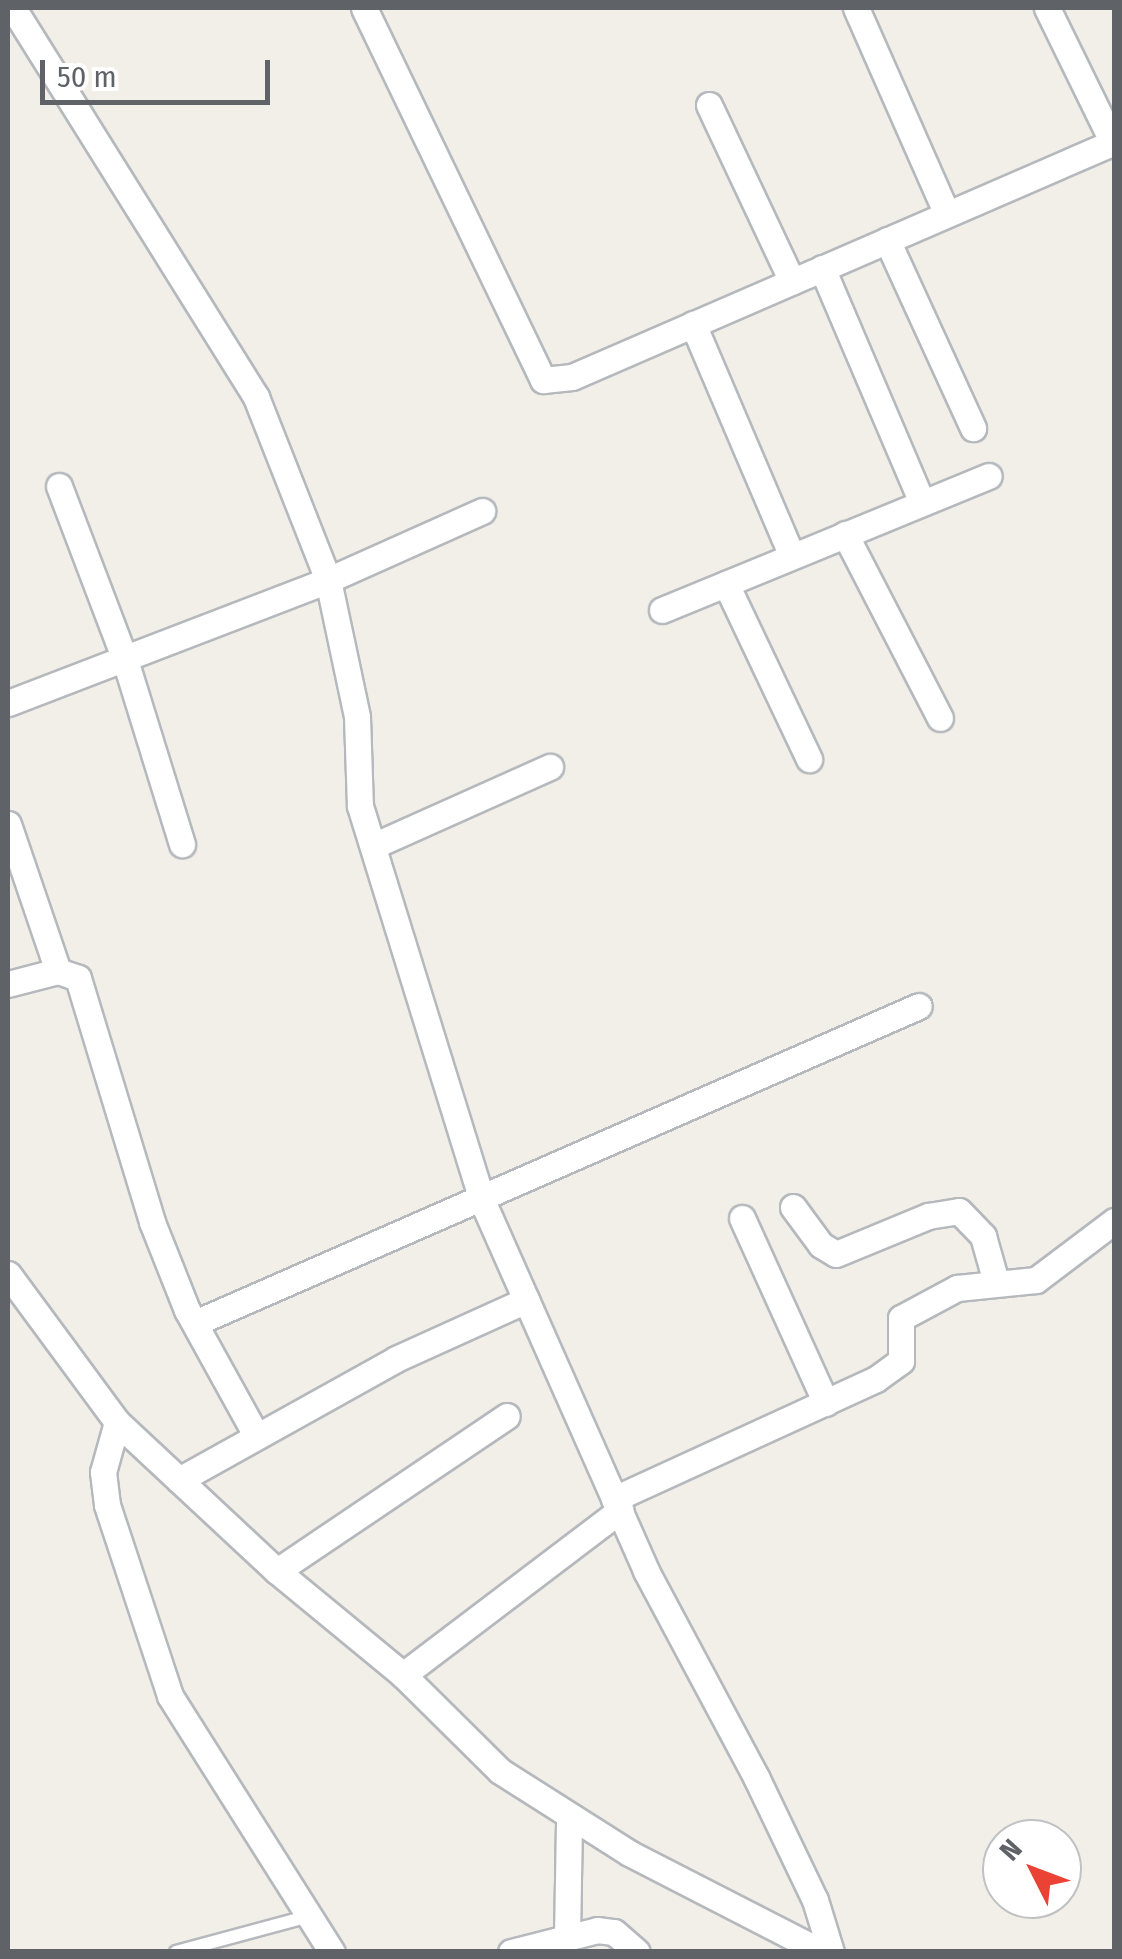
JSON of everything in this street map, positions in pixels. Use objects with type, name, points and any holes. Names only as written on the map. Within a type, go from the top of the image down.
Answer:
[{"type":"street","points":[[12,8],[256,398],[328,580],[357,716],[360,806],[481,1198],[617,1505],[816,1900],[832,1952]]},
{"type":"street","points":[[364,8],[538,378],[572,377],[1114,142],[1047,8]]},
{"type":"street","points":[[856,8],[947,214]]},
{"type":"street","points":[[709,105],[792,281]]},
{"type":"street","points":[[887,240],[973,428]]},
{"type":"street","points":[[822,268],[922,503]]},
{"type":"street","points":[[693,324],[792,556]]},
{"type":"street","points":[[662,610],[988,476]]},
{"type":"street","points":[[59,486],[125,660],[182,844]]},
{"type":"street","points":[[8,704],[328,580],[482,511]]},
{"type":"street","points":[[845,534],[940,718]]},
{"type":"street","points":[[726,584],[809,760]]},
{"type":"street","points":[[374,846],[550,767]]},
{"type":"street","points":[[8,824],[58,972]]},
{"type":"street","points":[[8,984],[58,972],[78,978],[152,1222],[195,1323],[254,1433]]},
{"type":"street","points":[[195,1323],[919,1006]]},
{"type":"street","points":[[793,1207],[821,1245],[836,1254],[928,1216],[959,1211],[983,1236],[996,1282]]},
{"type":"street","points":[[742,1218],[826,1403]]},
{"type":"street","points":[[403,1675],[617,1505],[898,1366],[900,1318],[957,1288],[1036,1280],[1114,1221]]},
{"type":"street","points":[[8,1274],[117,1422],[277,1571],[403,1675],[500,1771],[569,1818],[822,1952]]},
{"type":"street","points":[[179,1480],[254,1433],[526,1300]]},
{"type":"street","points":[[277,1571],[507,1416]]},
{"type":"street","points":[[117,1422],[103,1472],[107,1505],[170,1696],[332,1952]]},
{"type":"street","points":[[568,1937],[569,1818]]},
{"type":"street","points":[[511,1952],[568,1937],[614,1932],[637,1952]]},
{"type":"lane","points":[[176,1952],[311,1915]]}]
